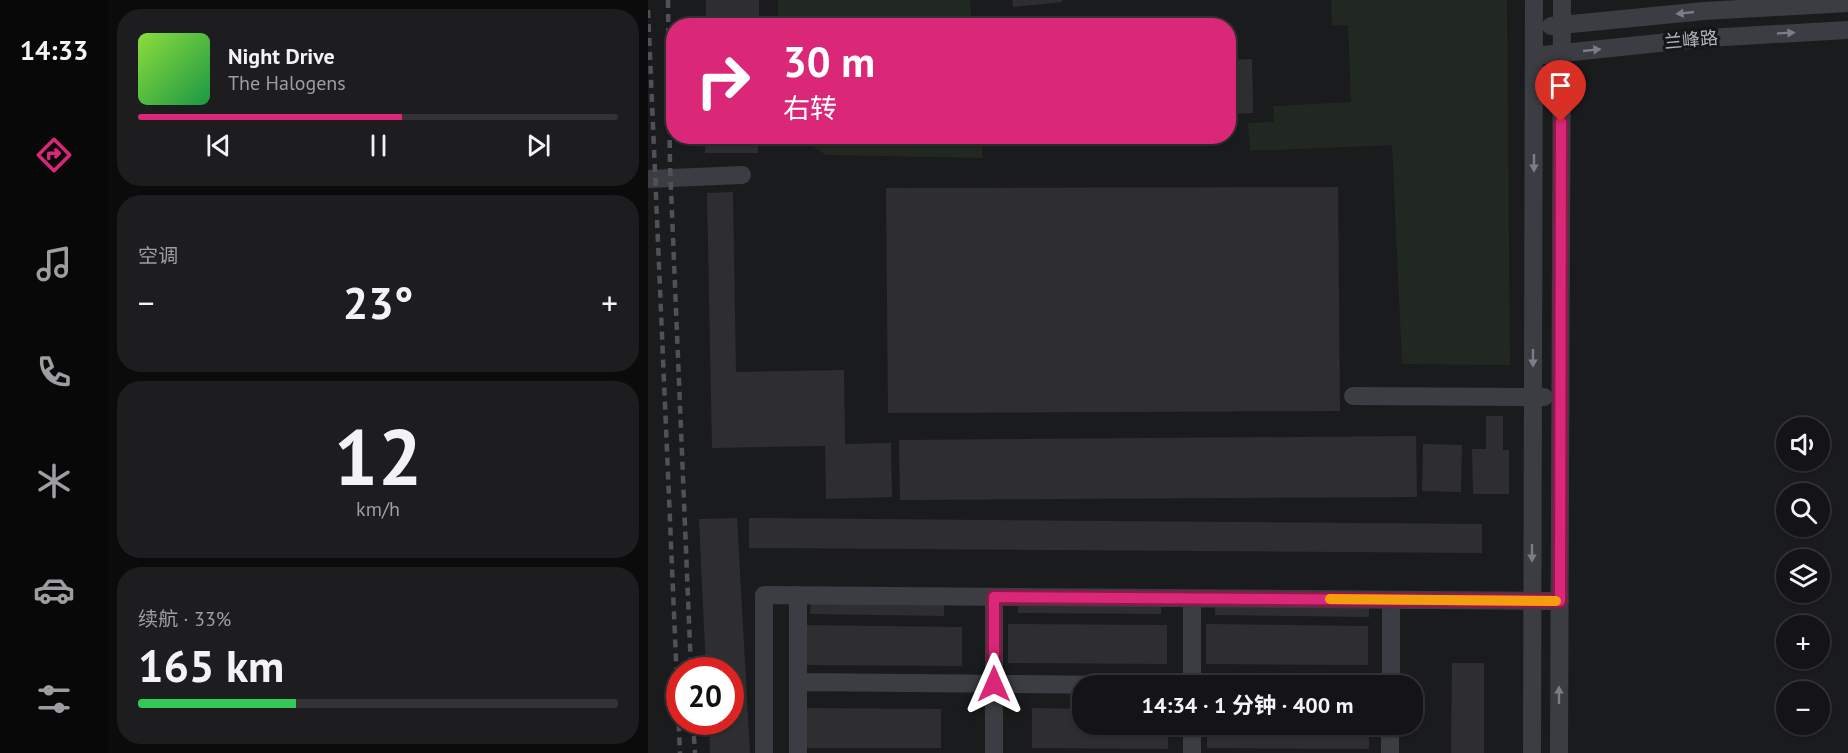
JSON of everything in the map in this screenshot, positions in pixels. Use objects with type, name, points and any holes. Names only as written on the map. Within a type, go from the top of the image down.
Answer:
[{"type":"street","points":[[1532,753],[1534,0]]},
{"type":"street","points":[[1559,753],[1562,0]]},
{"type":"street","name":"兰峰路","points":[[1534,28],[1704,11],[1848,3]]},
{"type":"street","name":"兰峰路","points":[[1534,56],[1707,38],[1848,30]]},
{"type":"street","points":[[648,179],[742,175]]},
{"type":"street","points":[[1353,396],[1560,397]]},
{"type":"street","points":[[764,753],[764,595],[1560,601]]},
{"type":"street","points":[[798,595],[798,753]]},
{"type":"street","points":[[994,597],[994,753]]},
{"type":"street","points":[[1192,598],[1192,675]]},
{"type":"street","points":[[1390,675],[1391,600]]},
{"type":"street","points":[[798,682],[1072,684]]},
{"type":"street","points":[[1192,735],[1192,753]]},
{"type":"street","points":[[1390,735],[1390,753]]},
{"type":"shaded area","points":[[778,0],[970,0],[971,18],[778,18]]},
{"type":"shaded area","points":[[1331,0],[1507,0],[1510,365],[1402,364],[1392,145],[1250,151],[1248,123],[1274,122],[1273,106],[1351,102],[1348,25],[1332,25]]},
{"type":"shaded area","points":[[809,144],[982,144],[983,158],[826,155]]},
{"type":"building","points":[[706,0],[759,0],[759,18],[706,18]]},
{"type":"building","points":[[1012,0],[1062,0],[1062,2],[1013,7]]},
{"type":"building","points":[[1252,59],[1253,113],[1236,114],[1236,60]]},
{"type":"building","points":[[705,144],[758,144],[758,153],[705,153]]},
{"type":"building","points":[[1338,187],[1340,411],[888,413],[886,188]]},
{"type":"building","points":[[733,192],[736,372],[844,370],[845,444],[891,443],[892,497],[826,499],[825,446],[712,448],[707,193]]},
{"type":"building","points":[[1486,416],[1503,416],[1503,450],[1509,450],[1509,494],[1473,494],[1472,449],[1486,449]]},
{"type":"building","points":[[1416,436],[1417,497],[900,500],[899,440]]},
{"type":"building","points":[[1423,444],[1462,445],[1461,492],[1422,491]]},
{"type":"building","points":[[737,518],[750,753],[710,753],[709,735],[744,735],[744,657],[705,657],[699,519]]},
{"type":"building","points":[[749,518],[1482,524],[1482,553],[749,548]]},
{"type":"building","points":[[1018,600],[1161,601],[1161,614],[1018,613]]},
{"type":"building","points":[[1215,601],[1369,602],[1369,617],[1215,615]]},
{"type":"building","points":[[811,602],[944,603],[944,616],[810,614]]},
{"type":"building","points":[[1008,624],[1167,625],[1167,664],[1008,663]]},
{"type":"building","points":[[1206,624],[1368,626],[1368,665],[1206,664]]},
{"type":"building","points":[[803,625],[962,627],[962,666],[803,665]]},
{"type":"building","points":[[1452,663],[1484,663],[1484,753],[1451,753]]},
{"type":"building","points":[[803,708],[941,709],[941,748],[803,748]]},
{"type":"building","points":[[1032,708],[1072,709],[1072,735],[1168,735],[1168,749],[1032,748]]},
{"type":"building","points":[[1207,735],[1369,735],[1369,749],[1207,748]]},
{"type":"railway","points":[[668,0],[668,18]]},
{"type":"railway","points":[[648,10],[680,753]]},
{"type":"railway","points":[[670,144],[690,657]]},
{"type":"railway","points":[[694,735],[695,753]]},
{"type":"slow traffic","points":[[1330,599],[1556,601]]},
{"type":"route","points":[[994,684],[994,597],[1560,601],[1561,122]]}]
